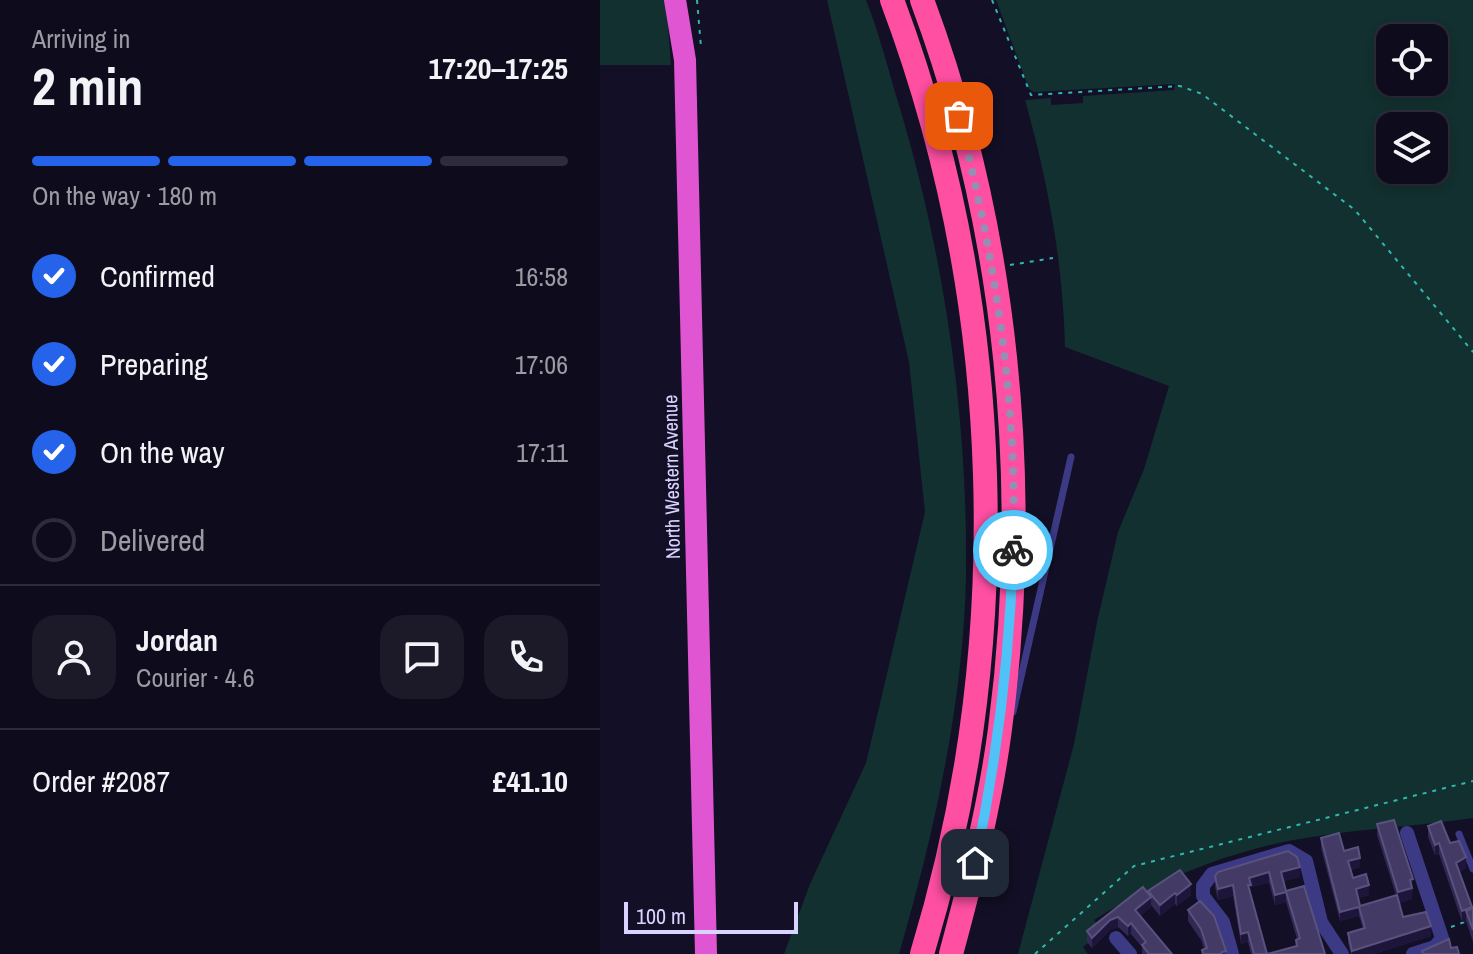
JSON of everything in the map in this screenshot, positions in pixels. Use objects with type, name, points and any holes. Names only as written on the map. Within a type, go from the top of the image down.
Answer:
[{"type":"highway","name":"North Western Avenue","points":[[675,0],[685,60],[706,954]]},
{"type":"highway","points":[[892,0],[933,124],[960,240],[978,360],[985,478],[984,599],[971,727],[948,854],[922,954]]},
{"type":"highway","points":[[922,0],[959,116],[992,268],[1005,355],[1013,535],[1007,664],[989,798],[951,954]]},
{"type":"street","points":[[1407,833],[1442,931],[1438,945],[1413,954]]},
{"type":"street","points":[[1232,954],[1223,922],[1203,896],[1205,881],[1212,874],[1289,851],[1300,854],[1306,861],[1321,922],[1342,954]]},
{"type":"street","points":[[1116,938],[1130,954]]},
{"type":"lane","points":[[989,798],[1026,665],[1071,457]]},
{"type":"lane","points":[[1459,834],[1473,869]]},
{"type":"path","points":[[992,0],[1031,95],[1180,86],[1202,94],[1355,210],[1473,352]]},
{"type":"path","points":[[992,268],[1053,258]]},
{"type":"path","points":[[1035,954],[1134,866],[1473,781]]},
{"type":"path","points":[[1442,931],[1473,919]]},
{"type":"green space","points":[[600,0],[666,0],[671,65],[600,65]]},
{"type":"green space","points":[[827,0],[866,0],[882,46],[912,151],[939,270],[957,391],[962,452],[966,574],[960,670],[935,814],[899,954],[784,954],[810,884],[866,763],[925,512],[909,362]]},
{"type":"green space","points":[[996,0],[1473,0],[1473,818],[1300,839],[1244,852],[1185,872],[1094,920],[1100,928],[1099,935],[1083,947],[1088,954],[1018,954],[1074,744],[1118,532],[1144,469],[1169,386],[1065,347],[1053,222],[1025,100],[1051,98],[1051,105],[1083,103],[1083,96],[1174,90],[1175,84],[1034,92],[1029,89]]},
{"type":"building","points":[[1394,820],[1413,879],[1410,880],[1412,888],[1398,892],[1377,824]]},
{"type":"building","points":[[1441,821],[1450,843],[1459,841],[1466,857],[1456,863],[1472,907],[1462,911],[1439,843],[1435,845],[1428,826]]},
{"type":"building","points":[[1339,833],[1344,851],[1358,847],[1360,858],[1348,861],[1353,878],[1366,874],[1369,885],[1356,889],[1360,906],[1397,895],[1403,917],[1426,912],[1431,926],[1352,951],[1348,933],[1365,928],[1359,907],[1340,912],[1321,838]]},
{"type":"building","points":[[1288,851],[1297,857],[1300,867],[1281,872],[1286,891],[1304,886],[1325,954],[1267,954],[1254,954],[1248,932],[1241,934],[1233,885],[1218,889],[1215,876],[1218,872]],"holes":[[[1269,872],[1275,895],[1286,892],[1300,938],[1296,940],[1297,946],[1267,954],[1248,885],[1251,885],[1249,878]]]},
{"type":"building","points":[[1180,870],[1191,884],[1160,905],[1148,891]]},
{"type":"building","points":[[1143,887],[1151,897],[1135,910],[1172,954],[1149,954],[1142,945],[1146,942],[1131,923],[1128,926],[1118,917],[1110,920],[1092,938],[1087,931]]},
{"type":"building","points":[[1200,901],[1214,916],[1226,951],[1221,954],[1203,954],[1202,950],[1207,948],[1201,929],[1188,910]]},
{"type":"building","points":[[1473,908],[1473,930],[1466,911]]},
{"type":"building","points":[[1449,939],[1451,948],[1457,947],[1459,954],[1423,954],[1422,951]]},
{"type":"way so far","points":[[959,116],[986,234],[1005,355],[1013,476],[1013,550]]},
{"type":"route","points":[[975,863],[1000,731],[1013,550]]}]
